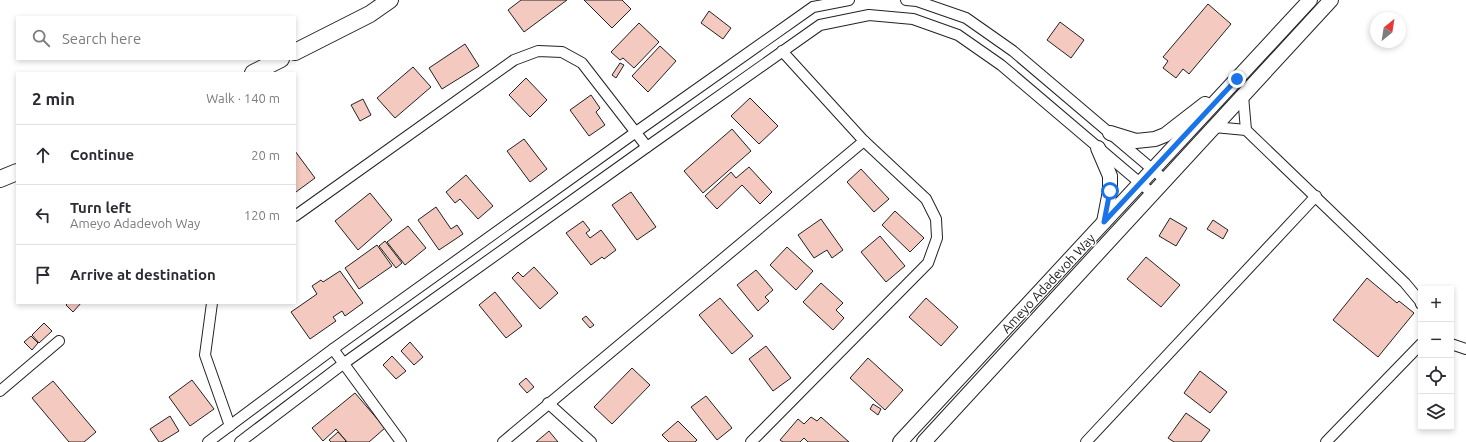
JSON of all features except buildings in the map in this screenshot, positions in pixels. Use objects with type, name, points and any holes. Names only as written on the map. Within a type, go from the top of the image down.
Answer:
[{"type":"main road","points":[[296,51],[370,14],[390,0]]},
{"type":"main road","points":[[255,72],[279,60]]},
{"type":"main road","points":[[0,179],[16,172]]},
{"type":"street","points":[[208,442],[333,349],[813,7],[849,0]]},
{"type":"street","points":[[906,0],[917,1],[966,18],[1013,51],[1165,180]]},
{"type":"street","name":"Ameyo Adadevoh Way","points":[[900,442],[1310,0]]},
{"type":"street","name":"Ameyo Adadevoh Way","points":[[927,441],[1331,0]]},
{"type":"street","points":[[240,442],[344,364],[820,25],[869,15],[913,19],[958,35],[1001,65],[1152,194]]},
{"type":"street","points":[[296,215],[514,60],[538,51],[562,52],[582,63],[647,147]]},
{"type":"street","points":[[751,442],[928,263],[937,238],[936,219],[926,199],[864,141],[782,51]]},
{"type":"street","points":[[1110,134],[1136,141],[1155,139],[1165,134],[1237,79]]},
{"type":"street","points":[[1243,96],[1246,130]]},
{"type":"street","points":[[1214,127],[1246,130],[1405,283],[1418,299]]},
{"type":"street","points":[[503,442],[864,141]]},
{"type":"street","points":[[1098,148],[1110,176],[1110,191],[1104,222]]},
{"type":"street","points":[[1086,442],[1316,196]]},
{"type":"street","points":[[212,304],[205,355],[230,426]]},
{"type":"street","points":[[0,391],[59,341]]},
{"type":"street","points":[[1454,345],[1466,349]]},
{"type":"street","points":[[1326,442],[1418,347]]},
{"type":"street","points":[[333,349],[402,442]]},
{"type":"street","points":[[548,403],[591,442]]},
{"type":"street","points":[[914,426],[927,441]]},
{"type":"route","points":[[1110,191],[1104,222],[1237,79]]}]
